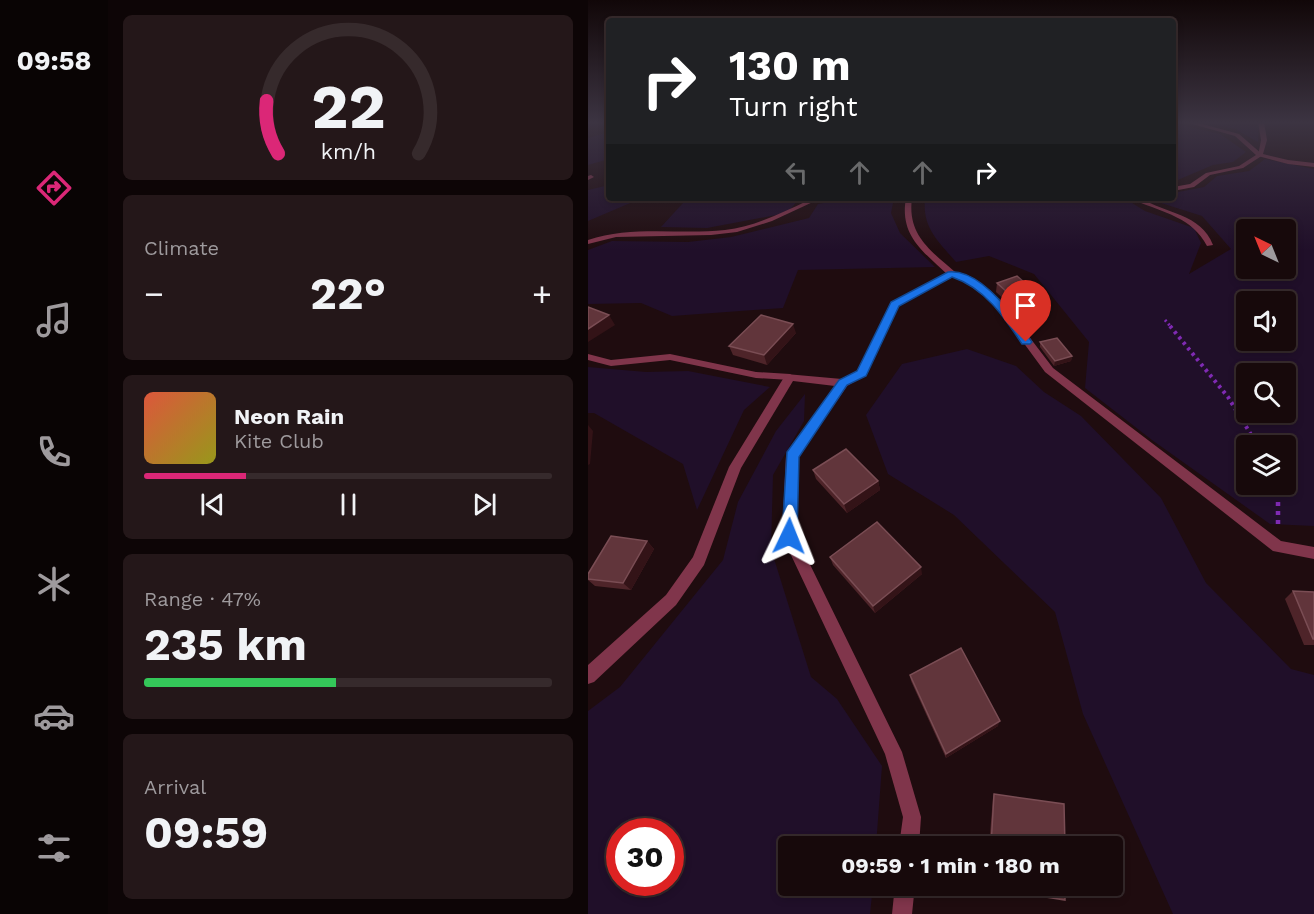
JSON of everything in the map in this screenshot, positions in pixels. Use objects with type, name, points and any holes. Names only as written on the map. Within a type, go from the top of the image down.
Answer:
[{"type":"street","points":[[910,836],[912,817],[893,752],[789,536],[792,456],[843,382],[862,373],[894,304],[951,274],[965,278],[998,302],[1049,370],[1278,547],[1314,553]]},
{"type":"street","points":[[588,676],[672,600],[699,561],[735,467],[790,377],[843,382]]},
{"type":"street","points":[[903,914],[904,896]]},
{"type":"lane","points":[[1176,189],[1192,186],[1208,174],[1243,165]]},
{"type":"lane","points":[[588,242],[617,236],[728,232],[763,223],[812,201]]},
{"type":"lane","points":[[908,201],[906,209],[913,236],[951,274]]},
{"type":"lane","points":[[1140,201],[1198,225],[1208,237],[1209,245]]},
{"type":"lane","points":[[588,357],[611,363],[670,357],[756,375],[790,377]]},
{"type":"path","points":[[1165,320],[1228,397],[1251,435]]},
{"type":"path","points":[[1278,495],[1278,547]]},
{"type":"shaded area","points":[[1176,165],[1215,165],[1176,181]]},
{"type":"shaded area","points":[[1257,165],[1293,165],[1314,169],[1314,526],[1270,524],[1152,440],[1085,388],[1089,342],[1034,274],[989,256],[956,262],[933,233],[926,218],[925,209],[925,201],[1129,201],[1145,211],[1194,228],[1201,243],[1189,274],[1231,249],[1202,216],[1158,201],[1176,201],[1176,192],[1204,187],[1217,176],[1249,171]]},
{"type":"shaded area","points":[[606,186],[606,201],[635,201],[588,221],[588,190]]},
{"type":"shaded area","points":[[678,201],[797,201],[787,213],[707,228],[661,227],[683,203]]},
{"type":"shaded area","points":[[835,201],[893,201],[891,213],[900,233],[935,267],[798,270],[783,308],[672,316],[641,303],[588,304],[588,250],[612,241],[688,242],[731,237],[809,218],[818,204]]},
{"type":"shaded area","points":[[967,349],[1016,366],[1044,392],[1081,416],[1161,498],[1206,583],[1291,669],[1314,675],[1314,914],[1173,914],[1083,714],[1055,612],[954,515],[888,474],[866,415],[902,364]]},
{"type":"shaded area","points":[[588,367],[646,372],[688,371],[770,387],[744,410],[697,510],[683,464],[594,413],[588,413]]},
{"type":"shaded area","points":[[805,394],[804,421],[773,475],[771,549],[811,677],[837,699],[882,766],[877,836],[778,836],[778,896],[872,896],[870,914],[588,914],[588,711],[620,687],[723,560],[738,502],[776,431]]},
{"type":"building","points":[[1017,276],[1040,296],[1019,303],[997,283]]},
{"type":"building","points":[[588,307],[609,315],[588,329]]},
{"type":"building","points":[[761,315],[793,324],[764,355],[729,346]]},
{"type":"building","points":[[1057,338],[1072,356],[1055,361],[1040,342]]},
{"type":"building","points":[[846,449],[878,481],[844,504],[813,470]]},
{"type":"building","points":[[877,522],[921,567],[873,606],[830,557]]},
{"type":"building","points":[[611,536],[647,541],[623,583],[588,579],[588,574]]},
{"type":"building","points":[[1293,591],[1314,592],[1314,639],[1313,639]]},
{"type":"building","points":[[961,648],[1000,721],[946,754],[910,675]]},
{"type":"building","points":[[994,794],[1064,804],[1065,836],[992,836]]},
{"type":"building","points":[[1039,896],[1065,896],[1065,900]]},
{"type":"route","points":[[789,536],[792,456],[843,382],[862,373],[894,304],[951,274],[965,278],[998,302],[1026,342]]}]
